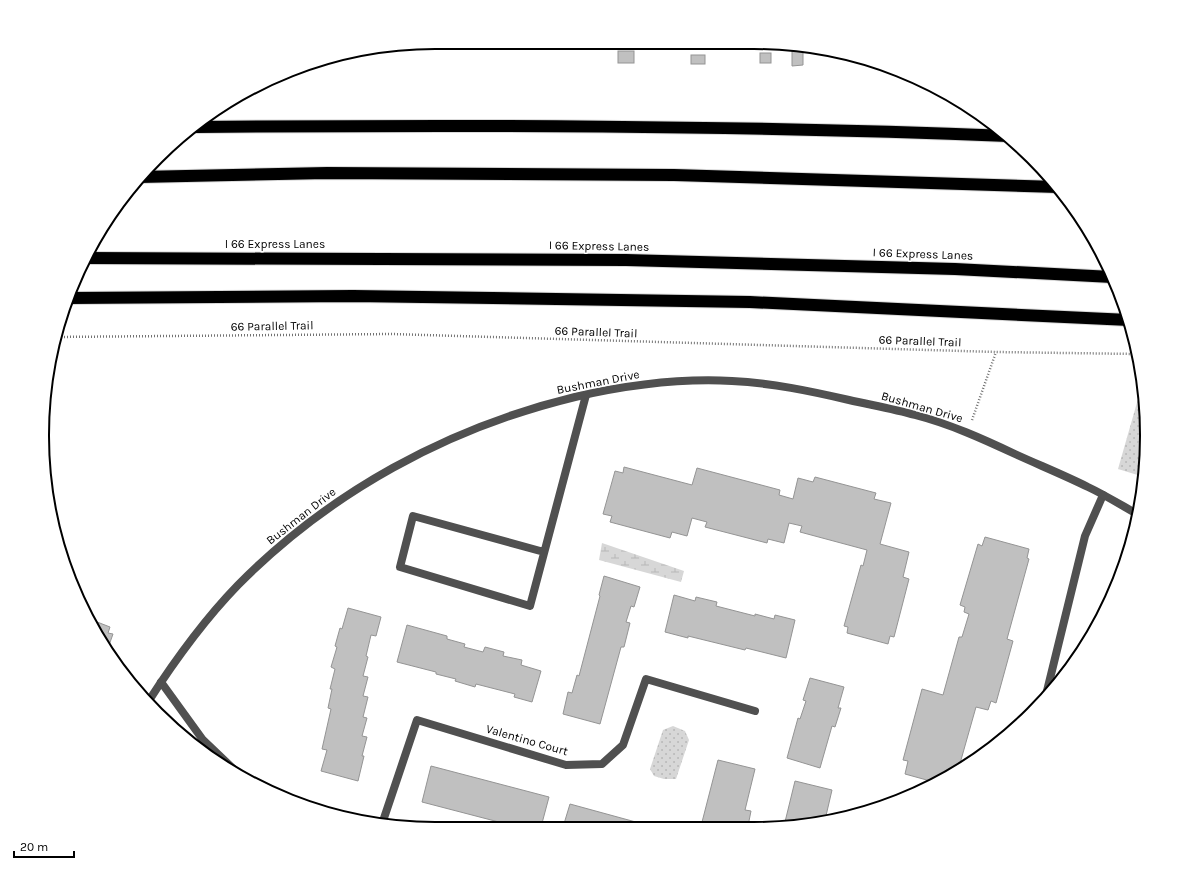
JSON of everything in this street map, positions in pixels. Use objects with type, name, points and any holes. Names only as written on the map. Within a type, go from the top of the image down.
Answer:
[{"type":"highway","points":[[203,127],[552,126],[893,131],[997,136]]},
{"type":"highway","points":[[149,177],[327,174],[674,175],[1049,187]]},
{"type":"highway","name":"I 66 Express Lanes","points":[[93,258],[626,260],[955,269],[1106,277]]},
{"type":"highway","points":[[75,298],[353,296],[750,302],[1122,320]]},
{"type":"street","name":"Bushman Drive","points":[[151,697],[171,666],[204,623],[238,586],[277,548],[361,486],[421,452],[484,424],[542,405],[615,388],[670,381],[731,381],[784,386],[916,415],[967,432],[1089,487],[1133,512]]},
{"type":"street","points":[[544,552],[413,516],[400,567],[530,606],[586,395]]},
{"type":"street","points":[[1049,685],[1085,536],[1103,495]]},
{"type":"street","name":"Valentino Court","points":[[384,819],[417,720],[566,765],[602,764],[623,745],[646,679],[755,711]]},
{"type":"street","points":[[161,682],[203,740],[221,757]]},
{"type":"path","name":"66 Parallel Trail","points":[[62,337],[391,334],[996,352],[1132,354]]},
{"type":"path","points":[[967,432],[996,352]]},
{"type":"green space","points":[[1138,399],[1140,436],[1138,475],[1118,469]]},
{"type":"green space","points":[[1140,437],[1139,455],[1135,454]]},
{"type":"green space","points":[[602,543],[684,571],[681,582],[599,560]]},
{"type":"green space","points":[[673,726],[685,731],[689,740],[676,779],[664,779],[654,776],[650,769],[663,730]]},
{"type":"building","points":[[618,51],[634,51],[634,63],[618,63]]},
{"type":"building","points":[[792,51],[803,52],[803,65],[792,66]]},
{"type":"building","points":[[760,53],[771,53],[771,63],[760,63]]},
{"type":"building","points":[[691,55],[705,55],[705,64],[691,64]]},
{"type":"building","points":[[624,467],[692,485],[697,468],[780,490],[779,495],[793,499],[798,478],[813,482],[815,477],[876,493],[874,499],[891,503],[880,544],[909,552],[903,577],[909,579],[894,637],[890,636],[888,644],[847,633],[848,627],[844,626],[861,565],[863,566],[867,550],[800,532],[802,526],[789,523],[784,543],[768,539],[767,543],[705,527],[707,522],[692,518],[687,536],[672,532],[670,538],[610,522],[612,516],[603,514],[615,471],[623,473]]},
{"type":"building","points":[[985,537],[1029,549],[1027,558],[1029,559],[1007,639],[1013,641],[996,703],[991,701],[988,710],[976,707],[961,762],[927,780],[905,774],[908,761],[903,760],[922,689],[943,695],[959,637],[962,637],[969,614],[964,612],[965,607],[960,605],[978,544],[982,546]]},
{"type":"building","points":[[604,576],[640,587],[634,607],[631,606],[626,622],[630,623],[624,647],[621,647],[600,724],[563,714],[568,692],[572,693],[577,675],[579,676]]},
{"type":"building","points":[[674,595],[695,601],[696,597],[717,602],[716,606],[755,616],[755,614],[774,619],[775,615],[795,620],[786,658],[746,648],[745,650],[665,632]]},
{"type":"building","points":[[348,608],[381,617],[376,636],[371,635],[366,656],[368,657],[363,676],[368,677],[363,696],[368,697],[363,717],[367,718],[362,736],[367,737],[358,781],[321,771],[327,750],[322,749],[331,709],[328,708],[332,689],[330,689],[335,669],[331,667],[337,647],[335,646],[340,628],[342,629]]},
{"type":"building","points":[[97,622],[110,627],[108,633],[113,634],[110,643]]},
{"type":"building","points":[[407,625],[447,636],[447,639],[465,644],[464,647],[483,652],[485,647],[504,652],[503,656],[522,660],[521,665],[541,671],[532,702],[514,697],[515,694],[476,684],[475,687],[455,681],[456,679],[436,674],[436,672],[397,662]]},
{"type":"building","points":[[810,678],[844,687],[838,708],[841,708],[835,727],[832,726],[820,768],[787,758],[798,718],[800,719],[806,701],[803,700]]},
{"type":"building","points":[[718,760],[755,769],[745,810],[751,811],[749,822],[702,822]]},
{"type":"building","points":[[431,766],[549,797],[542,822],[499,822],[422,802]]},
{"type":"building","points":[[795,781],[832,790],[826,815],[785,820]]},
{"type":"building","points":[[570,804],[636,822],[565,822]]}]
